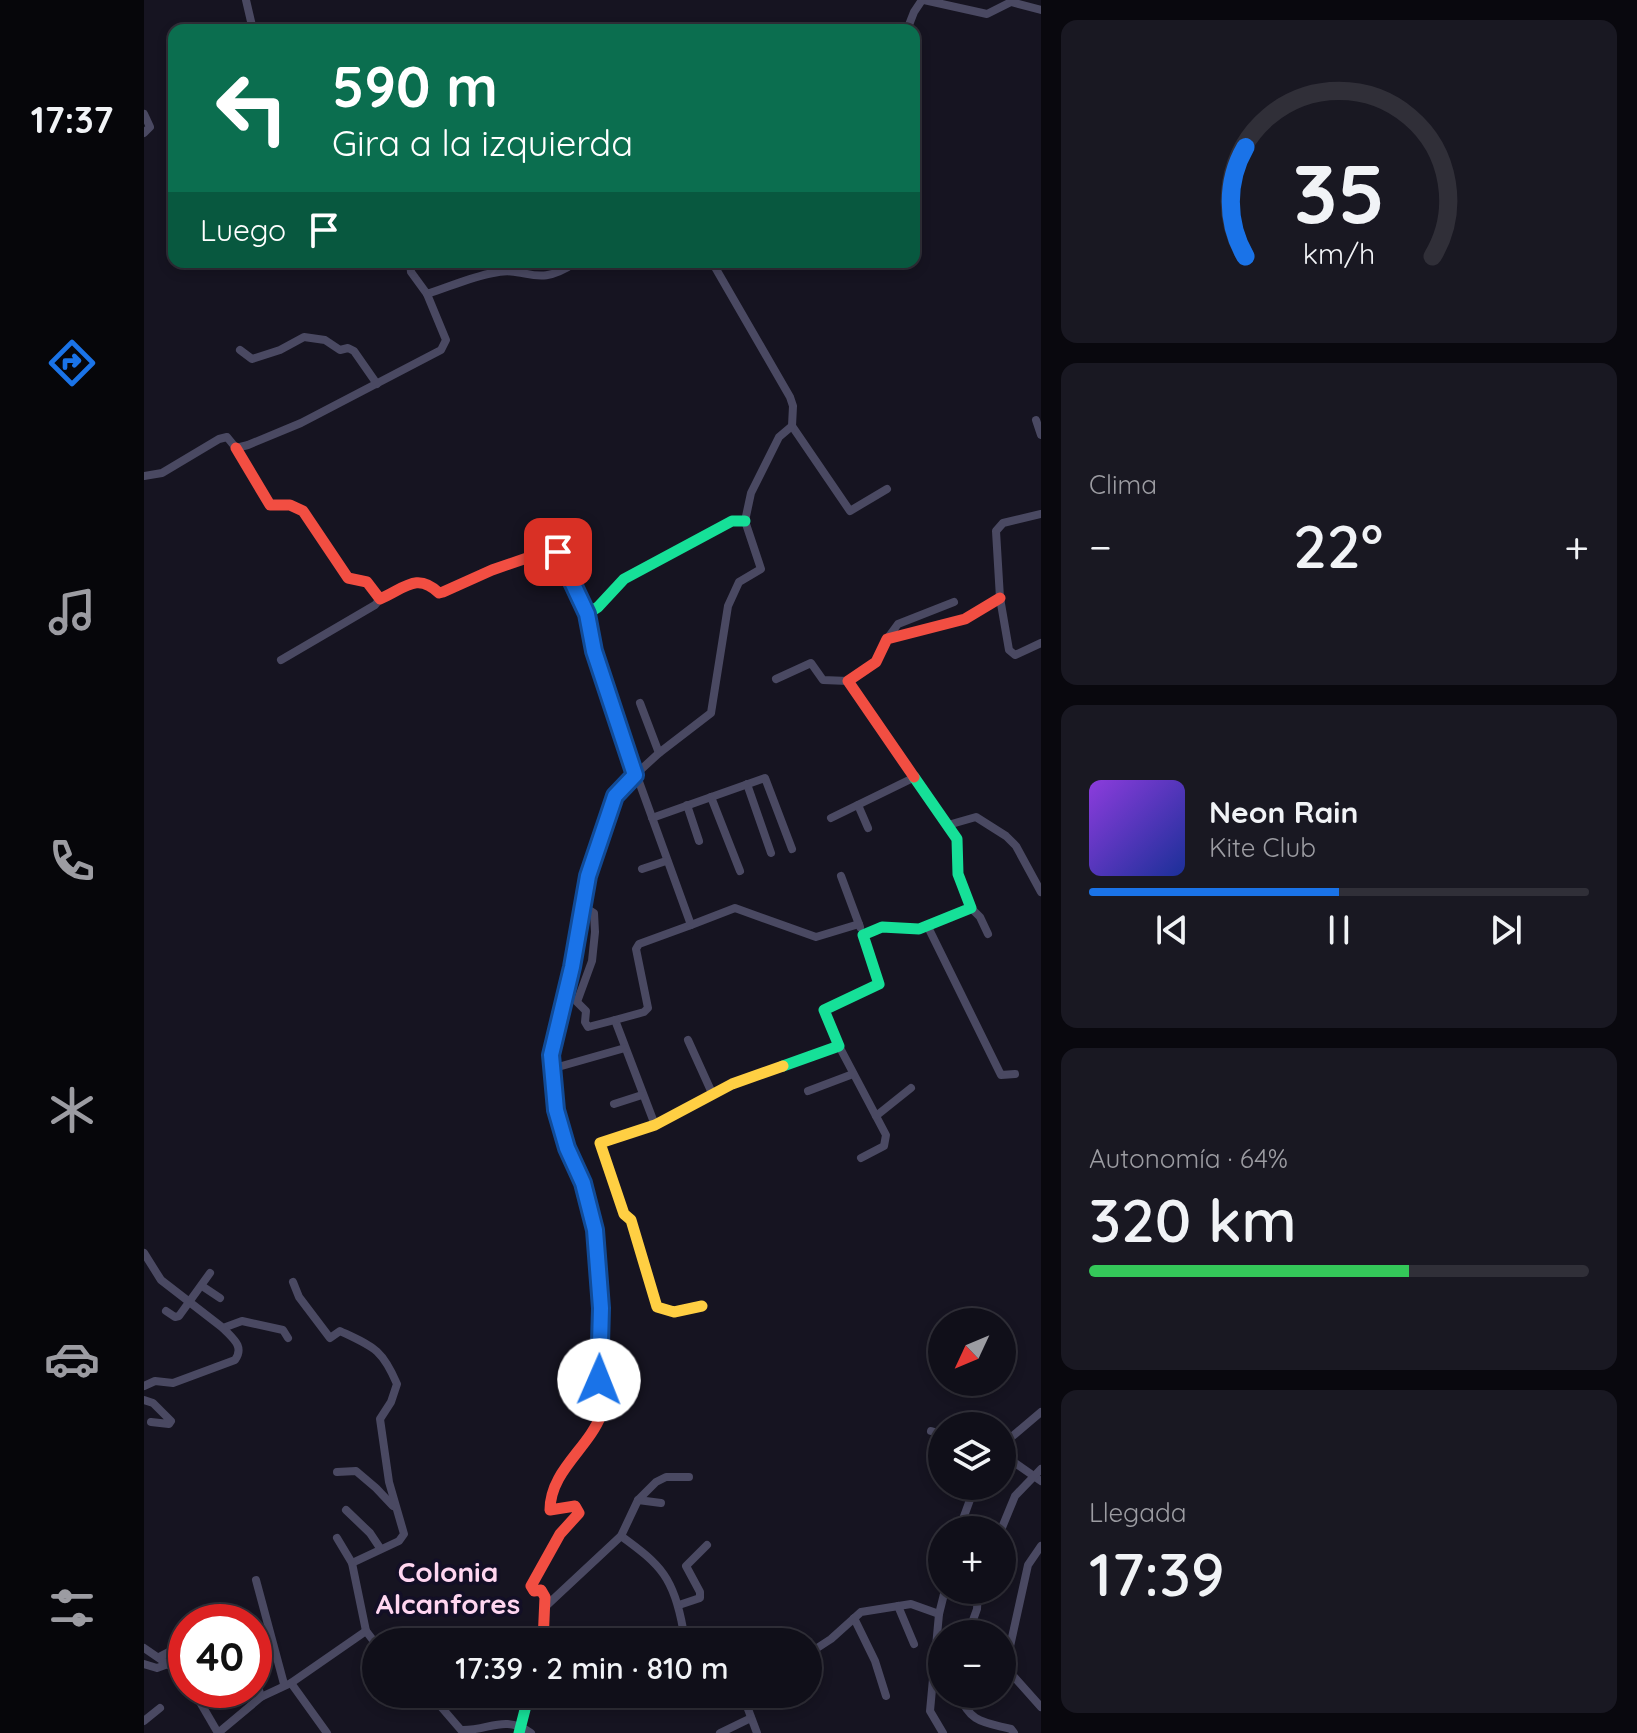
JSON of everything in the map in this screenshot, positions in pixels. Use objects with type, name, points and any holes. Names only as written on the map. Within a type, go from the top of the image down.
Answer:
[{"type":"street","points":[[246,0],[252,24]]},
{"type":"street","points":[[909,24],[923,0],[987,14],[1011,2],[1041,10]]},
{"type":"street","points":[[144,114],[150,127],[144,133]]},
{"type":"street","points":[[236,448],[301,423],[445,346],[446,340],[427,294],[411,268]]},
{"type":"street","points":[[427,294],[494,272],[532,277],[553,275],[565,268]]},
{"type":"street","points":[[715,268],[790,397],[792,426],[847,509],[854,511],[887,489]]},
{"type":"street","points":[[240,350],[252,359],[280,350],[304,337],[325,340],[333,348],[354,351],[377,384]]},
{"type":"street","points":[[1036,420],[1041,435]]},
{"type":"street","points":[[544,1628],[546,1606],[543,1592],[534,1591],[531,1586],[560,1534],[579,1513],[575,1506],[550,1510],[549,1502],[566,1468],[600,1420],[604,1404],[599,1380],[601,1308],[595,1230],[583,1183],[567,1148],[556,1110],[551,1069],[553,1044],[572,967],[586,883],[611,804],[620,789],[659,753],[704,720],[714,707],[728,606],[739,582],[761,569],[745,521],[751,493],[779,437],[792,426]]},
{"type":"street","points":[[144,476],[162,473],[227,437],[270,505],[290,505],[303,511],[348,578],[367,582],[380,599]]},
{"type":"street","points":[[1041,514],[998,525],[996,531],[1000,598],[1012,654],[1041,643]]},
{"type":"street","points":[[587,614],[596,611],[614,586],[624,579],[732,521],[745,521]]},
{"type":"street","points":[[281,660],[375,605],[380,599],[419,581],[427,582],[439,593],[492,570],[553,549],[558,552],[587,614],[594,651],[635,775],[691,925]]},
{"type":"street","points":[[887,639],[965,619],[1000,598]]},
{"type":"street","points":[[776,679],[811,663],[823,680],[848,681],[876,662],[898,624],[954,602]]},
{"type":"street","points":[[848,681],[948,825],[959,845],[958,874],[971,908],[980,917],[988,934]]},
{"type":"street","points":[[640,703],[659,753]]},
{"type":"street","points":[[652,818],[765,778],[792,849]]},
{"type":"street","points":[[831,818],[913,778]]},
{"type":"street","points":[[747,784],[771,853]]},
{"type":"street","points":[[711,797],[740,871]]},
{"type":"street","points":[[687,805],[699,841]]},
{"type":"street","points":[[858,805],[868,828]]},
{"type":"street","points":[[948,825],[976,817],[1006,836],[1022,855],[1040,887]]},
{"type":"street","points":[[642,869],[666,861]]},
{"type":"street","points":[[841,876],[879,984],[824,1010],[839,1046],[886,1135],[884,1146],[861,1158]]},
{"type":"street","points":[[583,906],[594,913],[595,947],[577,1002],[586,1011],[588,1027],[644,1012],[648,1008],[636,949],[639,944],[735,908],[816,937],[875,927],[908,930],[971,908]]},
{"type":"street","points":[[927,925],[1001,1075],[1015,1074]]},
{"type":"street","points":[[615,1020],[655,1125]]},
{"type":"street","points":[[688,1040],[712,1093]]},
{"type":"street","points":[[702,1306],[674,1312],[657,1307],[631,1220],[624,1214],[600,1146],[602,1141],[655,1125],[712,1093],[839,1046]]},
{"type":"street","points":[[551,1069],[625,1048]]},
{"type":"street","points":[[808,1091],[853,1074]]},
{"type":"street","points":[[876,1116],[911,1088]]},
{"type":"street","points":[[614,1104],[642,1095]]},
{"type":"street","points":[[144,1253],[161,1280],[223,1328],[238,1345],[239,1354],[235,1360],[173,1383],[155,1381],[144,1386]]},
{"type":"street","points":[[166,1311],[177,1317],[210,1273]]},
{"type":"street","points":[[293,1282],[299,1297],[330,1338],[340,1331],[373,1347],[387,1360],[397,1384],[391,1402],[380,1419],[389,1482],[403,1538],[352,1563]]},
{"type":"street","points":[[202,1286],[220,1298]]},
{"type":"street","points":[[223,1328],[242,1321],[283,1330],[288,1338]]},
{"type":"street","points":[[144,1400],[153,1403],[171,1421],[169,1424],[151,1422]]},
{"type":"street","points":[[1016,1433],[1041,1412]]},
{"type":"street","points":[[1016,1464],[1036,1479]]},
{"type":"street","points":[[1007,1516],[1015,1496],[1036,1479],[1041,1469]]},
{"type":"street","points":[[337,1472],[356,1471],[396,1510]]},
{"type":"street","points":[[546,1606],[621,1536],[638,1500],[666,1477],[689,1477]]},
{"type":"street","points":[[638,1500],[661,1503]]},
{"type":"street","points":[[346,1510],[370,1533],[380,1548]]},
{"type":"street","points":[[621,1536],[660,1567],[679,1605],[683,1628]]},
{"type":"street","points":[[337,1538],[352,1563],[365,1628]]},
{"type":"street","points":[[679,1605],[700,1598],[700,1592],[686,1566],[707,1545]]},
{"type":"street","points":[[1014,1620],[1028,1565],[1041,1546]]},
{"type":"street","points":[[256,1580],[288,1684],[327,1733]]},
{"type":"street","points":[[822,1646],[861,1612],[911,1604],[939,1614]]},
{"type":"street","points":[[942,1604],[930,1711],[943,1733]]},
{"type":"street","points":[[898,1606],[914,1644]]},
{"type":"street","points":[[854,1618],[875,1661],[886,1696]]},
{"type":"street","points":[[272,1692],[362,1634]]},
{"type":"street","points":[[144,1648],[168,1664]]},
{"type":"street","points":[[159,1657],[168,1652]]},
{"type":"street","points":[[144,1664],[157,1668],[168,1664]]},
{"type":"street","points":[[1016,1682],[1041,1707]]},
{"type":"street","points":[[144,1721],[160,1708]]},
{"type":"street","points":[[203,1708],[218,1733],[248,1708]]},
{"type":"street","points":[[442,1708],[461,1730],[503,1722],[523,1731],[527,1708]]},
{"type":"street","points":[[748,1708],[757,1733]]},
{"type":"street","points":[[966,1708],[977,1721],[1011,1729],[1014,1733]]},
{"type":"street","points":[[720,1733],[751,1718]]},
{"type":"traffic: fast","points":[[574,585],[587,614],[598,607],[624,579],[732,521],[745,521]]},
{"type":"traffic: fast","points":[[783,1066],[839,1046],[824,1010],[879,984],[863,935],[882,927],[919,929],[971,908],[958,874],[957,839],[914,777]]},
{"type":"traffic: fast","points":[[519,1733],[525,1708]]},
{"type":"traffic: slow","points":[[568,1145],[553,1091],[554,1043],[600,836],[621,790],[635,775]]},
{"type":"traffic: slow","points":[[702,1306],[674,1312],[657,1307],[631,1220],[624,1214],[600,1143],[655,1125],[732,1084],[783,1066]]},
{"type":"traffic: jam","points":[[236,448],[270,505],[290,505],[303,511],[348,578],[367,582],[380,599],[417,583],[443,592],[492,570],[553,549],[558,552],[574,585]]},
{"type":"traffic: jam","points":[[914,777],[848,681],[876,662],[887,639],[965,619],[1000,598]]},
{"type":"traffic: jam","points":[[544,1628],[545,1597],[541,1590],[534,1591],[531,1586],[560,1534],[579,1513],[575,1506],[550,1510],[552,1496],[556,1483],[595,1427],[603,1405],[599,1373],[596,1234],[587,1196],[568,1145]]},
{"type":"district","name":"Colonia Alcanfores","points":[[448,1588]]},
{"type":"route","points":[[558,552],[587,614],[594,651],[635,775],[620,789],[611,804],[588,876],[572,967],[551,1055],[556,1110],[567,1148],[583,1183],[595,1230],[601,1308],[599,1380]]}]
